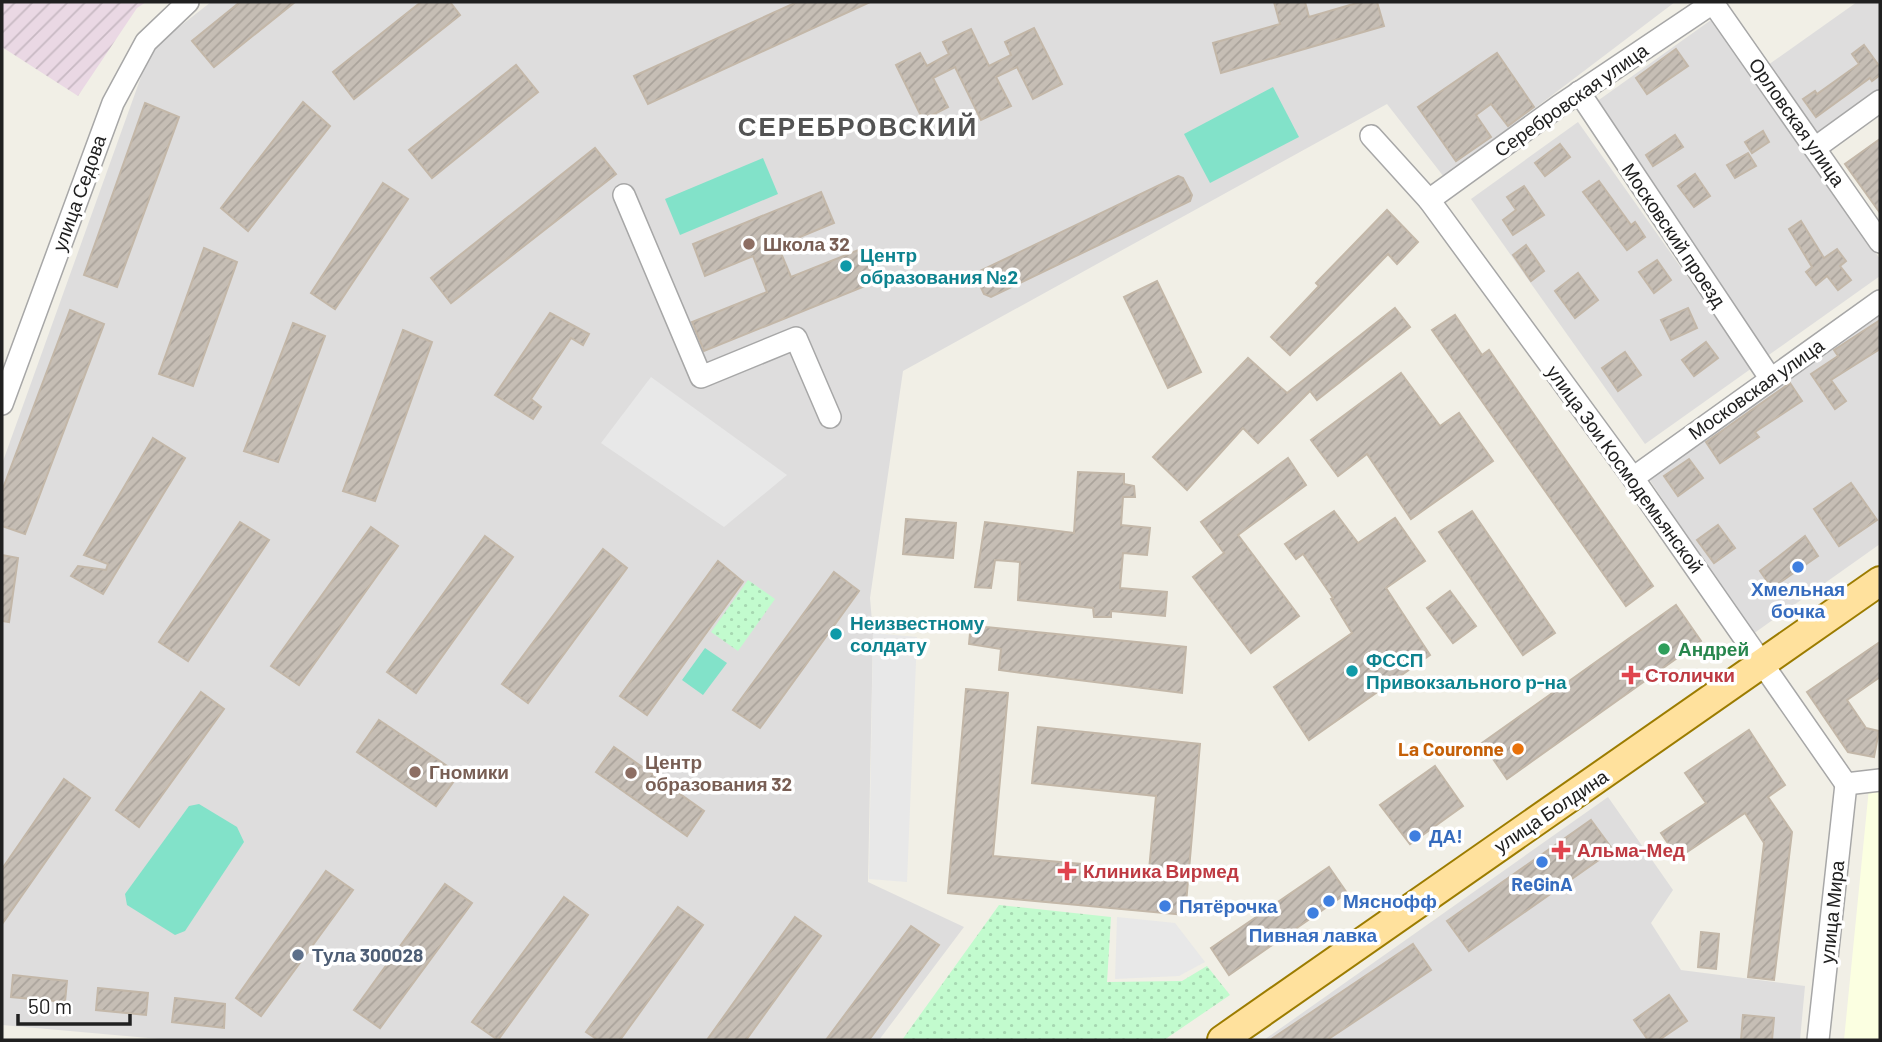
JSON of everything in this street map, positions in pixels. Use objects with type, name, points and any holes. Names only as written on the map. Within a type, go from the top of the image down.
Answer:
[{"type":"main road","name":"улица Болдина","points":[[1222,1040],[1880,581]]},
{"type":"street","name":"улица Седова","points":[[2,404],[113,103],[146,42],[188,2]]},
{"type":"street","name":"Серебровская улица","points":[[1429,200],[1579,92],[1714,2]]},
{"type":"street","name":"Орловская улица","points":[[1714,2],[1880,242]]},
{"type":"street","name":"Московский проезд","points":[[1579,92],[1770,378]]},
{"type":"street","points":[[1815,148],[1880,101]]},
{"type":"street","name":"улица Зои Космодемьянской","points":[[1371,136],[1429,200],[1633,478],[1846,784]]},
{"type":"street","points":[[624,195],[701,377],[796,338],[830,417]]},
{"type":"street","name":"Московская улица","points":[[1633,478],[1880,301]]},
{"type":"street","points":[[1846,784],[1880,780]]},
{"type":"street","name":"улица Мира","points":[[1818,1040],[1846,784]]},
{"type":"shaded area","points":[[2,2],[146,2],[137,8],[78,96],[2,47]]},
{"type":"shaded area","points":[[211,2],[1675,2],[1444,177],[1387,104],[903,371],[870,598],[873,633],[868,882],[964,927],[879,1040],[171,1040],[2,1025],[2,464],[151,49]]},
{"type":"shaded area","points":[[1857,2],[1880,2],[1880,95],[1820,138],[1768,65]]},
{"type":"shaded area","points":[[1711,20],[1880,259],[1880,276],[1766,357],[1589,107]]},
{"type":"shaded area","points":[[1578,122],[1752,368],[1645,444],[1471,199]]},
{"type":"shaded area","points":[[1880,310],[1880,544],[1753,634],[1647,476]]},
{"type":"shaded area","points":[[651,377],[787,475],[724,527],[601,443]]},
{"type":"shaded area","points":[[873,633],[917,637],[907,882],[869,879]]},
{"type":"shaded area","points":[[1869,788],[1880,789],[1880,1040],[1844,1040]]},
{"type":"shaded area","points":[[1608,797],[1673,890],[1651,923],[1681,970],[1805,986],[1800,1040],[1264,1040]]},
{"type":"shaded area","points":[[1117,917],[1175,923],[1205,962],[1179,976],[1115,979]]},
{"type":"green space","points":[[1273,87],[1299,137],[1210,183],[1184,134]]},
{"type":"green space","points":[[763,158],[778,194],[680,235],[665,199]]},
{"type":"green space","points":[[748,580],[775,599],[738,651],[711,632]]},
{"type":"green space","points":[[705,648],[727,663],[703,695],[682,680]]},
{"type":"green space","points":[[199,804],[237,827],[244,842],[185,931],[175,935],[127,905],[125,894],[189,806]]},
{"type":"green space","points":[[999,905],[1111,917],[1107,982],[1182,981],[1207,966],[1230,995],[1164,1040],[902,1040]]},
{"type":"building","points":[[240,2],[295,2],[214,67],[192,41]]},
{"type":"building","points":[[421,2],[450,2],[460,15],[354,99],[333,72]]},
{"type":"building","points":[[797,2],[870,2],[648,104],[634,76]]},
{"type":"building","points":[[1274,2],[1305,2],[1309,17],[1360,2],[1377,2],[1384,26],[1221,73],[1213,43],[1280,24]]},
{"type":"building","points":[[1034,28],[1062,84],[1033,99],[1017,67],[996,77],[1011,106],[981,120],[955,67],[933,78],[948,107],[923,120],[896,65],[920,53],[927,66],[949,54],[943,42],[971,29],[989,66],[1011,55],[1005,42]]},
{"type":"building","points":[[1864,45],[1880,67],[1880,75],[1872,81],[1870,78],[1816,117],[1803,99],[1815,91],[1817,94],[1859,64],[1852,54]]},
{"type":"building","points":[[1676,49],[1688,66],[1647,94],[1636,78]]},
{"type":"building","points":[[1497,53],[1534,107],[1508,126],[1491,104],[1476,115],[1491,137],[1456,161],[1418,107]]},
{"type":"building","points":[[516,65],[538,92],[432,178],[409,150]]},
{"type":"building","points":[[303,102],[330,126],[248,231],[221,208]]},
{"type":"building","points":[[145,103],[179,117],[117,287],[84,275]]},
{"type":"building","points":[[1763,131],[1769,142],[1752,153],[1745,142]]},
{"type":"building","points":[[1675,135],[1683,147],[1653,166],[1646,155]]},
{"type":"building","points":[[1880,139],[1880,213],[1845,164]]},
{"type":"building","points":[[1560,144],[1570,157],[1545,176],[1535,163]]},
{"type":"building","points":[[595,148],[616,174],[451,303],[431,278]]},
{"type":"building","points":[[1748,153],[1756,166],[1735,178],[1727,165]]},
{"type":"building","points":[[1695,174],[1710,196],[1694,207],[1678,186]]},
{"type":"building","points":[[1178,176],[1183,178],[1192,195],[1190,201],[991,297],[984,294],[977,279],[978,272]]},
{"type":"building","points":[[1599,181],[1631,225],[1635,222],[1645,237],[1627,250],[1583,192]]},
{"type":"building","points":[[383,183],[408,199],[335,309],[311,293]]},
{"type":"building","points":[[1524,186],[1544,215],[1513,235],[1503,220],[1516,210],[1507,197]]},
{"type":"building","name":"Центр образования №2","points":[[821,192],[834,223],[778,246],[791,277],[866,247],[880,280],[704,351],[692,322],[767,292],[753,256],[705,276],[693,244]]},
{"type":"building","points":[[1387,210],[1418,242],[1397,264],[1388,254],[1290,355],[1271,337],[1319,286],[1316,283]]},
{"type":"building","points":[[1801,221],[1824,258],[1837,249],[1846,261],[1840,266],[1851,280],[1838,290],[1827,276],[1816,285],[1806,272],[1812,267],[1789,229]]},
{"type":"building","points":[[1526,245],[1544,271],[1531,281],[1513,255]]},
{"type":"building","points":[[204,248],[237,262],[193,386],[159,374]]},
{"type":"building","points":[[1657,260],[1671,280],[1654,293],[1639,272]]},
{"type":"building","points":[[1578,273],[1598,300],[1575,318],[1555,291]]},
{"type":"building","points":[[1157,281],[1201,372],[1168,388],[1124,297]]},
{"type":"building","points":[[1395,308],[1410,327],[1317,400],[1310,391],[1258,443],[1243,428],[1187,490],[1153,457],[1248,358],[1287,393]]},
{"type":"building","points":[[1688,308],[1697,328],[1671,340],[1661,320]]},
{"type":"building","points":[[70,310],[104,324],[25,534],[2,526],[2,491]]},
{"type":"building","points":[[550,313],[589,334],[583,345],[571,338],[531,399],[541,407],[533,419],[495,395]]},
{"type":"building","points":[[1455,315],[1482,355],[1489,350],[1653,586],[1626,606],[1432,330]]},
{"type":"building","points":[[1880,320],[1880,349],[1831,380],[1846,401],[1835,409],[1811,374],[1838,356],[1834,350]]},
{"type":"building","points":[[293,323],[325,336],[278,462],[244,451]]},
{"type":"building","points":[[403,330],[432,342],[375,501],[343,491]]},
{"type":"building","points":[[1706,342],[1718,358],[1694,376],[1682,360]]},
{"type":"building","points":[[1625,352],[1641,375],[1618,391],[1602,368]]},
{"type":"building","points":[[1401,373],[1440,426],[1459,413],[1493,461],[1411,519],[1367,454],[1338,476],[1311,440]]},
{"type":"building","points":[[1790,383],[1802,401],[1755,432],[1759,437],[1720,463],[1706,442]]},
{"type":"building","points":[[153,438],[185,458],[103,594],[71,576],[78,566],[106,570],[108,564],[84,555]]},
{"type":"building","points":[[1288,458],[1306,485],[1238,535],[1299,616],[1251,653],[1193,577],[1224,553],[1201,522]]},
{"type":"building","points":[[1689,459],[1703,478],[1678,496],[1664,476]]},
{"type":"building","points":[[1078,472],[1124,474],[1124,484],[1134,486],[1135,497],[1123,497],[1121,525],[1150,528],[1147,555],[1123,553],[1120,588],[1167,592],[1165,616],[1111,611],[1111,617],[1094,617],[1093,608],[1018,600],[1020,562],[995,560],[991,588],[975,587],[985,522],[1074,533]]},
{"type":"building","points":[[1851,483],[1877,520],[1839,546],[1814,509]]},
{"type":"building","points":[[1334,511],[1358,543],[1395,518],[1425,561],[1386,588],[1430,655],[1309,740],[1274,687],[1352,633],[1331,599],[1333,598],[1303,554],[1296,559],[1285,544]]},
{"type":"building","points":[[1472,511],[1555,633],[1523,655],[1439,532]]},
{"type":"building","points":[[906,519],[956,523],[953,558],[903,554]]},
{"type":"building","points":[[240,522],[269,540],[188,661],[159,642]]},
{"type":"building","points":[[1718,525],[1735,548],[1714,563],[1697,540]]},
{"type":"building","points":[[371,527],[398,546],[299,685],[271,666]]},
{"type":"building","points":[[485,536],[513,557],[416,693],[387,672]]},
{"type":"building","points":[[1805,536],[1818,556],[1772,588],[1760,571]]},
{"type":"building","points":[[603,549],[627,568],[528,703],[502,684]]},
{"type":"building","points":[[2,555],[18,558],[9,622],[2,621]]},
{"type":"building","points":[[718,561],[743,582],[647,715],[620,696]]},
{"type":"building","points":[[834,572],[859,591],[760,728],[733,710]]},
{"type":"building","points":[[1450,591],[1476,626],[1453,643],[1427,608]]},
{"type":"building","points":[[1676,605],[1701,641],[1507,779],[1482,743]]},
{"type":"building","points":[[971,623],[986,627],[1186,647],[1182,693],[999,670],[1001,649],[969,644]]},
{"type":"building","points":[[1880,642],[1880,677],[1847,700],[1866,728],[1879,731],[1874,757],[1848,752],[1807,692]]},
{"type":"building","points":[[966,689],[1008,693],[993,856],[1149,870],[1156,796],[1032,783],[1038,727],[1200,744],[1185,915],[948,893]]},
{"type":"building","points":[[201,692],[224,709],[139,827],[116,810]]},
{"type":"building","points":[[379,720],[459,774],[436,806],[357,752]]},
{"type":"building","points":[[1749,730],[1785,785],[1768,797],[1792,832],[1774,980],[1748,977],[1764,843],[1745,813],[1678,858],[1661,833],[1706,803],[1685,773]]},
{"type":"building","points":[[614,747],[704,811],[687,836],[596,772]]},
{"type":"building","points":[[1435,766],[1463,806],[1410,844],[1380,805]]},
{"type":"building","points":[[64,779],[90,798],[2,924],[2,869]]},
{"type":"building","points":[[1591,820],[1613,850],[1469,951],[1447,921]]},
{"type":"building","points":[[1329,867],[1347,893],[1229,975],[1211,948]]},
{"type":"building","points":[[326,871],[353,890],[261,1016],[236,998]]},
{"type":"building","points":[[445,884],[472,903],[380,1028],[354,1010]]},
{"type":"building","points":[[564,897],[588,915],[498,1040],[472,1022]]},
{"type":"building","points":[[678,907],[703,925],[620,1040],[598,1040],[586,1032]]},
{"type":"building","points":[[795,917],[821,936],[746,1040],[707,1040]]},
{"type":"building","points":[[911,926],[939,945],[869,1040],[826,1040]]},
{"type":"building","points":[[1701,932],[1719,934],[1716,969],[1698,967]]},
{"type":"building","points":[[1413,944],[1431,970],[1372,1010],[1327,1040],[1270,1040]]},
{"type":"building","points":[[13,975],[67,981],[65,1002],[11,997]]},
{"type":"building","points":[[98,988],[148,993],[146,1015],[96,1010]]},
{"type":"building","points":[[1669,995],[1687,1021],[1659,1040],[1648,1040],[1634,1020]]},
{"type":"building","points":[[175,998],[225,1004],[224,1028],[172,1022]]},
{"type":"building","points":[[1743,1015],[1774,1018],[1772,1040],[1741,1040]]},
{"type":"place","name":"Школа 32","points":[[749,244]]},
{"type":"place","name":"Центр образования №2","points":[[846,266]]},
{"type":"place","name":"Хмельная бочка","points":[[1798,567]]},
{"type":"place","name":"Неизвестному солдату","points":[[836,634]]},
{"type":"place","name":"Андрей","points":[[1664,649]]},
{"type":"place","name":"ФССП Привокзального р-на","points":[[1352,671]]},
{"type":"place","name":"Столички","points":[[1631,675]]},
{"type":"place","name":"La Couronne","points":[[1518,749]]},
{"type":"place","name":"Гномики","points":[[415,772]]},
{"type":"place","name":"Центр образования 32","points":[[631,773]]},
{"type":"place","name":"ДА!","points":[[1415,836]]},
{"type":"place","name":"Альма-Мед","points":[[1561,850]]},
{"type":"place","name":"ReGinA","points":[[1542,862]]},
{"type":"place","name":"Клиника Вирмед","points":[[1067,871]]},
{"type":"place","name":"Мяснофф","points":[[1329,901]]},
{"type":"place","name":"Пятёрочка","points":[[1165,906]]},
{"type":"place","name":"Пивная лавка","points":[[1313,913]]},
{"type":"place","name":"Тула 300028","points":[[298,955]]},
{"type":"district","name":"СЕРЕБРОВСКИЙ","points":[[858,127]]}]
